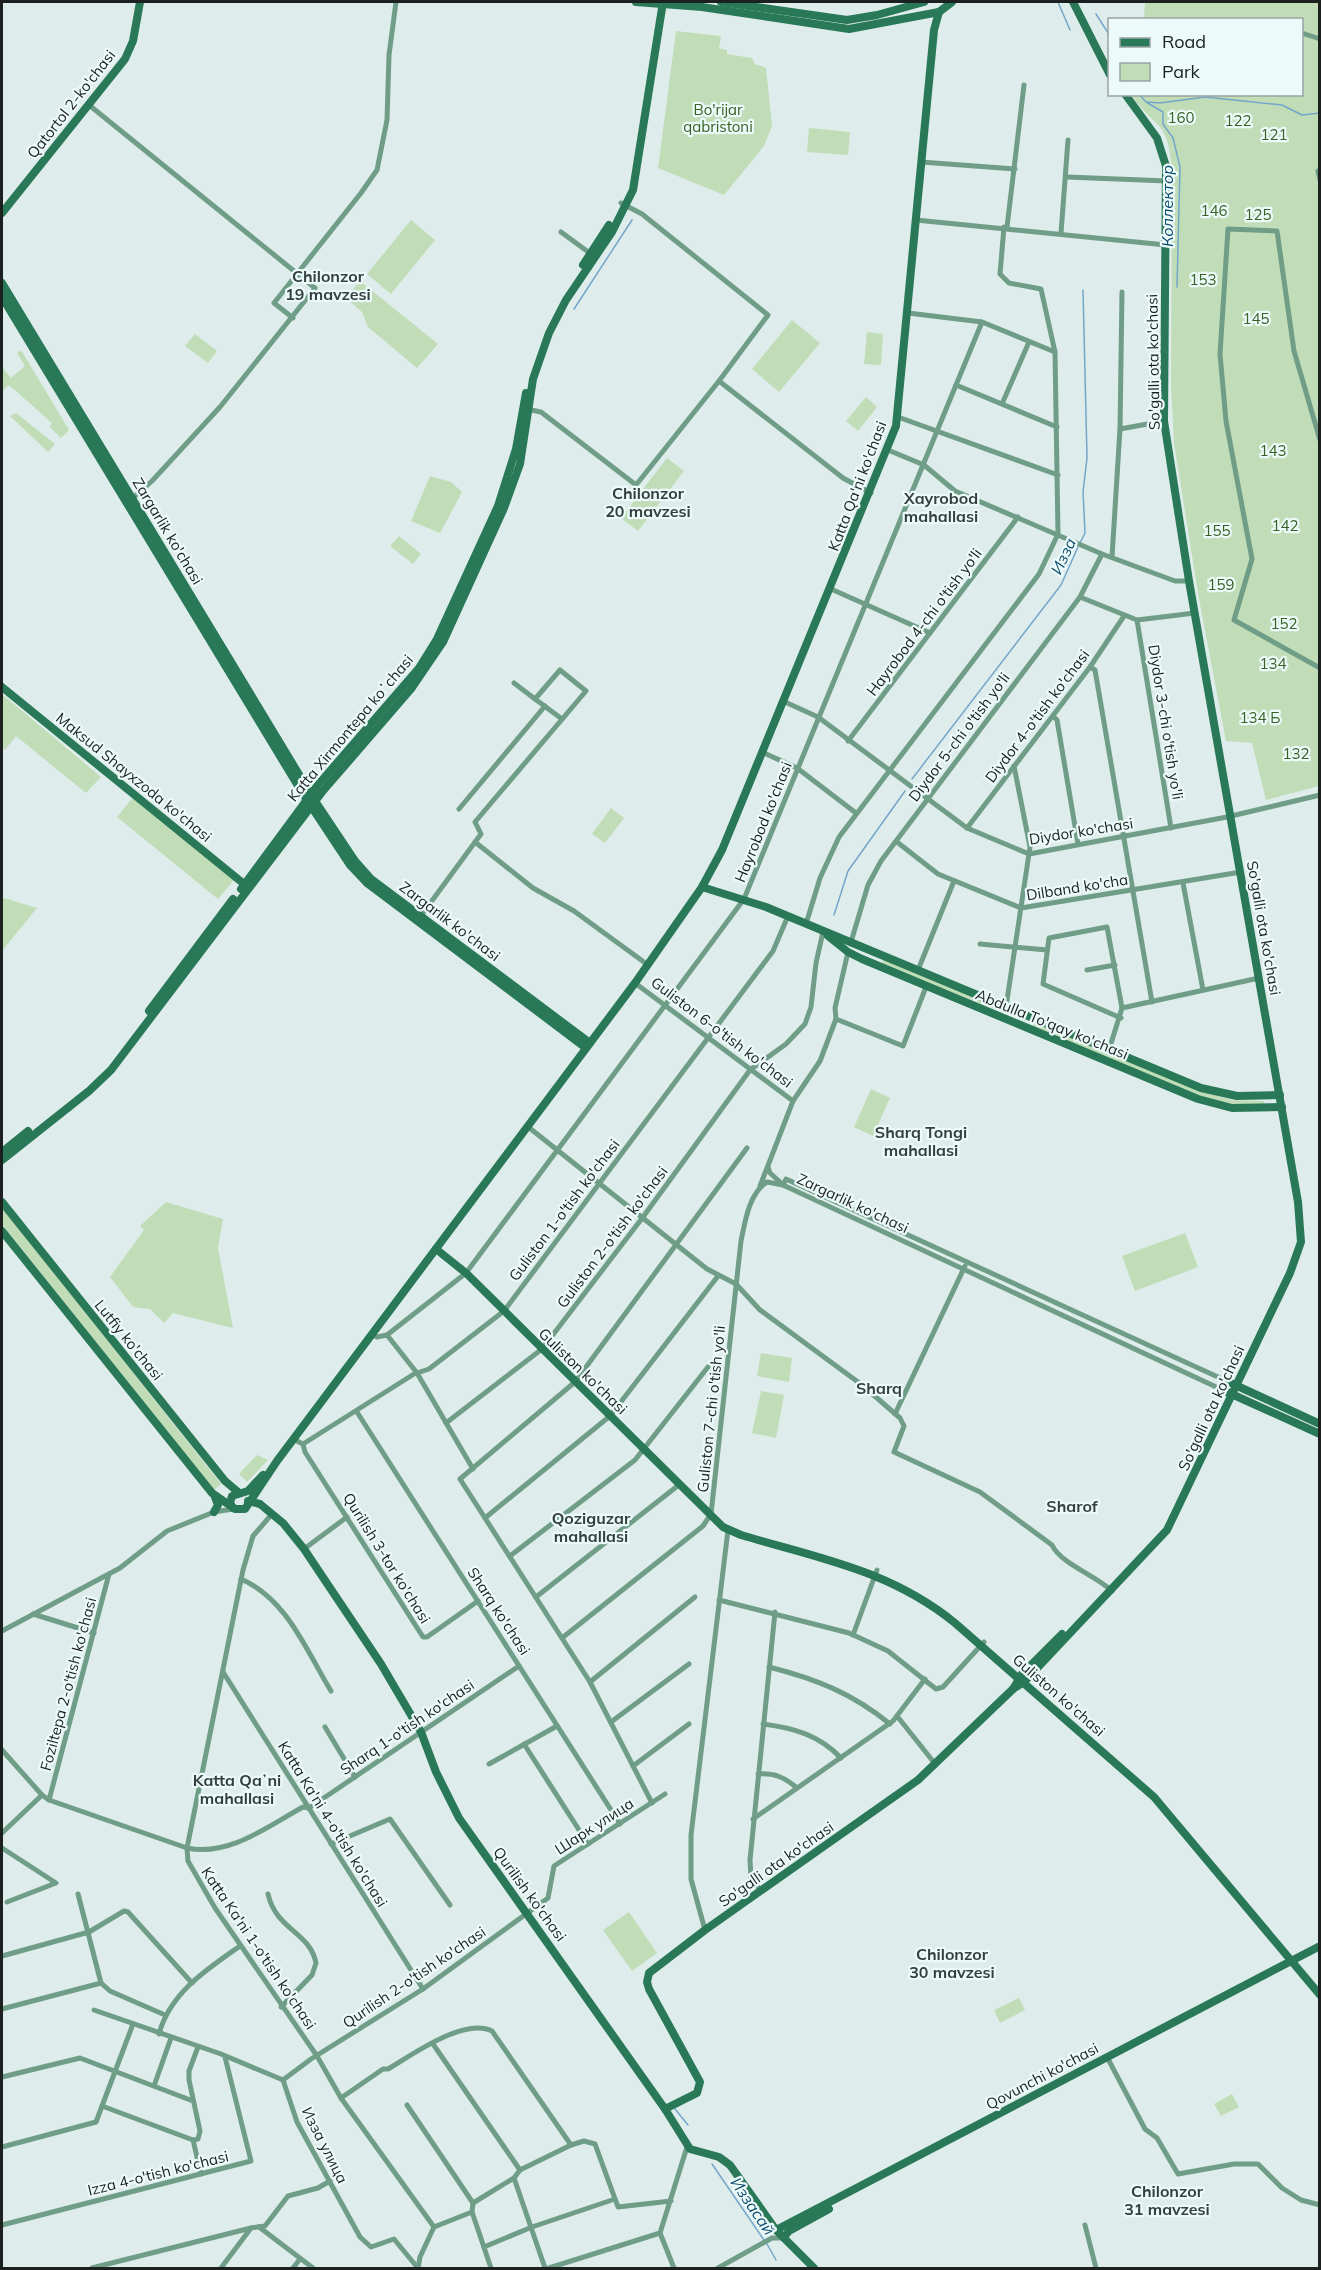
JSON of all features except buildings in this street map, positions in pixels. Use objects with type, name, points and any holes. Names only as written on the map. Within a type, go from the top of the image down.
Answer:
[{"type":"main road","name":"Qatortol 2-ko'chasi","points":[[2,213],[129,53],[140,2]]},
{"type":"main road","points":[[636,2],[702,7],[845,29],[860,28],[952,2]]},
{"type":"main road","points":[[721,2],[851,20],[933,8]]},
{"type":"main road","points":[[1072,2],[1108,71]]},
{"type":"main road","points":[[1079,2],[1108,59]]},
{"type":"main road","name":"Katta Xirmontepa koʻchasi","points":[[2,1160],[89,1091],[111,1070],[311,800],[405,685],[437,639],[498,506],[516,449],[535,372],[549,331],[623,205],[638,170],[662,3]]},
{"type":"main road","points":[[933,8],[933,26]]},
{"type":"main road","name":"Katta Qa'ni ko'chasi","points":[[276,1461],[635,983],[702,887],[723,850],[871,493],[898,417],[933,8]]},
{"type":"main road","name":"So'galli ota ko'chasi","points":[[1120,96],[1156,147],[1164,181]]},
{"type":"main road","name":"So'galli ota ko'chasi","points":[[666,2109],[688,2099],[700,2088],[698,2077],[646,1982],[651,1971],[936,1765],[1111,1589],[1151,1544],[1167,1521],[1231,1388],[1290,1274],[1301,1242],[1300,1212],[1279,1107],[1273,1096],[1257,979],[1162,421],[1164,181],[1160,145],[1126,96]]},
{"type":"main road","name":"Zargarlik ko'chasi","points":[[2,283],[133,498],[311,800]]},
{"type":"main road","name":"Zargarlik ko'chasi","points":[[2,297],[311,800],[362,870],[419,918],[588,1046]]},
{"type":"main road","name":"Katta Xirmontepa koʻchasi","points":[[311,800],[424,672],[443,642],[504,508],[519,464],[526,409]]},
{"type":"main road","name":"Maksud Shayxzoda ko'chasi","points":[[2,687],[247,886]]},
{"type":"main road","name":"Katta Xirmontepa koʻchasi","points":[[2,1152],[102,1072],[247,886]]},
{"type":"main road","name":"Abdulla To'qay ko'chasi","points":[[702,887],[744,899],[788,916],[1208,1091],[1237,1096],[1273,1096]]},
{"type":"main road","name":"Abdulla To'qay ko'chasi","points":[[823,932],[848,952],[877,966],[1208,1102],[1232,1108],[1279,1107]]},
{"type":"main road","points":[[877,966],[877,960],[882,955]]},
{"type":"main road","points":[[1026,1028],[1030,1017]]},
{"type":"main road","points":[[1266,1108],[1273,1096]]},
{"type":"main road","name":"Lutfiy ko'chasi","points":[[2,1202],[237,1497]]},
{"type":"main road","name":"Lutfiy ko'chasi","points":[[2,1231],[215,1497],[237,1497]]},
{"type":"main road","name":"Guliston ko'chasi","points":[[436,1249],[466,1273],[728,1530],[876,1572]]},
{"type":"main road","name":"Zargarlik ko'chasi","points":[[1231,1388],[1320,1424]]},
{"type":"main road","name":"Zargarlik ko'chasi","points":[[1231,1388],[1320,1434]]},
{"type":"main road","points":[[237,1497],[276,1461]]},
{"type":"main road","points":[[237,1497],[255,1493],[276,1461]]},
{"type":"main road","name":"Qurilish ko'chasi","points":[[255,1493],[260,1504]]},
{"type":"main road","points":[[214,1512],[218,1505],[215,1497]]},
{"type":"main road","points":[[233,1509],[244,1509],[237,1497]]},
{"type":"main road","name":"Lutfiy ko'chasi","points":[[233,1509],[237,1497]]},
{"type":"main road","name":"Qurilish ko'chasi","points":[[237,1497],[260,1504],[304,1549],[381,1664],[421,1732],[436,1772],[459,1818],[666,2109],[687,2147]]},
{"type":"main road","name":"Guliston ko'chasi","points":[[711,1514],[743,1531],[876,1572],[936,1608],[1023,1678],[1161,1804],[1320,1986]]},
{"type":"main road","name":"Qovunchi ko'chasi","points":[[770,2238],[1296,1961],[1320,1946]]},
{"type":"main road","name":"Qovunchi ko'chasi","points":[[1296,1961],[1320,1952]]},
{"type":"main road","name":"Guliston ko'chasi","points":[[1296,1961],[1320,1995]]},
{"type":"main road","name":"Qovunchi ko'chasi","points":[[784,2237],[794,2228],[1109,2059]]},
{"type":"main road","points":[[687,2147],[694,2152],[718,2157],[730,2165],[770,2238],[784,2237],[814,2268]]},
{"type":"street","points":[[293,318],[274,303],[362,194],[377,170],[387,120],[389,55],[396,2]]},
{"type":"street","points":[[1303,33],[1320,39]]},
{"type":"street","points":[[806,924],[825,864],[856,813],[1039,574],[1058,534],[1055,352],[1041,289],[1009,283],[1000,274],[1024,85]]},
{"type":"street","points":[[89,105],[315,288],[220,407],[133,498]]},
{"type":"street","points":[[1061,233],[1068,140]]},
{"type":"street","points":[[921,162],[1015,169]]},
{"type":"street","points":[[1318,171],[1320,180]]},
{"type":"street","points":[[1067,177],[1164,181]]},
{"type":"street","points":[[526,409],[541,412],[636,485],[768,315],[642,214],[623,205]]},
{"type":"street","points":[[916,220],[1163,244]]},
{"type":"street","points":[[1320,440],[1294,351],[1277,231],[1228,229],[1220,354],[1226,421],[1252,559],[1234,620],[1320,668]]},
{"type":"street","points":[[561,232],[593,256]]},
{"type":"street","points":[[1112,557],[1120,429],[1122,292]]},
{"type":"street","points":[[908,313],[982,322],[1055,352]]},
{"type":"street","name":"Hayrobod ko'chasi","points":[[387,1335],[466,1273],[744,899],[982,322]]},
{"type":"street","points":[[1002,404],[1029,342]]},
{"type":"street","points":[[719,381],[843,478],[871,493]]},
{"type":"street","points":[[956,386],[1057,427]]},
{"type":"street","points":[[898,417],[1058,475]]},
{"type":"street","points":[[1120,429],[1162,421]]},
{"type":"street","points":[[888,450],[924,465],[955,491],[1102,554],[1175,581],[1188,581]]},
{"type":"street","name":"Hayrobod 4-chi o'tish yo'li","points":[[848,741],[1018,517]]},
{"type":"street","name":"Diydor 5-chi o'tish yo'li","points":[[851,942],[868,885],[881,861],[1080,597],[1102,554]]},
{"type":"street","points":[[831,589],[866,607],[930,633]]},
{"type":"street","points":[[1080,597],[1137,620],[1194,614]]},
{"type":"street","name":"Diydor 4-o'tish ko'chasi","points":[[967,828],[1090,667],[1124,616]]},
{"type":"street","name":"Diydor 3-chi o'tish yo'li","points":[[1137,620],[1171,828]]},
{"type":"street","points":[[1090,667],[1095,670],[1152,1002]]},
{"type":"street","points":[[419,918],[481,834],[475,822],[586,691],[560,670],[535,699]]},
{"type":"street","points":[[514,683],[562,719]]},
{"type":"street","name":"Diydor ko'chasi","points":[[785,702],[818,717],[967,828],[1029,854],[1229,817],[1320,795]]},
{"type":"street","points":[[459,809],[545,706]]},
{"type":"street","points":[[1053,716],[1058,720],[1078,844]]},
{"type":"street","points":[[764,753],[797,768],[856,813]]},
{"type":"street","points":[[1006,1007],[1029,854],[1014,766]]},
{"type":"street","points":[[475,842],[533,888],[574,911],[648,965]]},
{"type":"street","name":"Dilband ko'cha","points":[[897,842],[938,874],[1021,908],[1239,872]]},
{"type":"street","points":[[918,970],[954,881]]},
{"type":"street","points":[[1183,883],[1203,990]]},
{"type":"street","name":"Guliston 1-o'tish ko'chasi","points":[[303,1444],[417,1373],[429,1369],[504,1311],[773,951],[788,916]]},
{"type":"street","points":[[1109,1050],[1121,1018],[1122,1001],[1107,927],[1049,938],[1043,984],[1121,1018]]},
{"type":"street","name":"Guliston 2-o'tish ko'chasi","points":[[446,1423],[542,1349],[643,1217],[750,1070],[786,1044],[805,1024],[811,1007],[816,963],[823,932]]},
{"type":"street","points":[[980,944],[1047,950]]},
{"type":"street","name":"Guliston 7-chi o'tish yo'li","points":[[562,1638],[703,1526],[711,1514],[736,1284],[746,1218],[794,1101],[820,1061],[836,1019],[835,1008],[848,952]]},
{"type":"street","points":[[1087,970],[1115,965]]},
{"type":"street","points":[[1122,1008],[1257,979]]},
{"type":"street","name":"Guliston 6-o'tish ko'chasi","points":[[635,983],[794,1101]]},
{"type":"street","points":[[836,1019],[903,1046],[926,987]]},
{"type":"street","points":[[527,1126],[717,1276],[736,1284],[760,1310],[855,1380],[895,1414],[904,1426],[894,1452],[980,1492],[1052,1545],[1057,1556],[1080,1567],[1111,1589]]},
{"type":"street","points":[[652,1803],[590,1682],[460,1479],[575,1382],[678,1246],[747,1148]]},
{"type":"street","points":[[769,1161],[768,1171],[783,1185]]},
{"type":"street","name":"Zargarlik ko'chasi","points":[[786,1179],[1176,1358],[1231,1388],[1172,1366],[783,1185],[786,1179]]},
{"type":"street","points":[[760,1188],[769,1182],[783,1185]]},
{"type":"street","points":[[895,1414],[966,1262]]},
{"type":"street","points":[[485,1518],[610,1416],[717,1276]]},
{"type":"street","points":[[1085,1326],[1089,1318]]},
{"type":"street","points":[[371,1334],[377,1337],[387,1335],[417,1373],[473,1469]]},
{"type":"street","points":[[1172,1366],[1176,1358]]},
{"type":"street","points":[[510,1556],[645,1450],[708,1367]]},
{"type":"street","name":"Sharq ko'chasi","points":[[357,1412],[620,1824]]},
{"type":"street","points":[[293,1439],[303,1444]]},
{"type":"street","name":"Qurilish 3-tor ko'chasi","points":[[303,1444],[305,1452],[424,1638],[478,1601]]},
{"type":"street","points":[[536,1597],[680,1484]]},
{"type":"street","points":[[2,1631],[127,1564],[161,1534],[214,1512],[237,1497]]},
{"type":"street","points":[[214,1512],[233,1509]]},
{"type":"street","name":"Katta Ka'ni 1-o'tish ko'chasi","points":[[272,1514],[253,1536],[241,1579],[187,1857],[193,1872],[240,1946],[317,2056],[341,2098],[434,2227]]},
{"type":"street","points":[[304,1549],[347,1516]]},
{"type":"street","points":[[705,1930],[691,1879],[691,1835],[728,1530]]},
{"type":"street","points":[[852,1635],[876,1572]]},
{"type":"street","name":"Foziltepa 2-o'tish ko'chasi","points":[[49,1800],[109,1574]]},
{"type":"street","points":[[241,1579],[262,1589],[282,1610],[331,1690]]},
{"type":"street","points":[[590,1682],[695,1598]]},
{"type":"street","points":[[719,1600],[775,1612],[852,1635],[888,1651],[925,1679],[934,1689],[941,1688],[982,1644]]},
{"type":"street","points":[[761,1891],[752,1878],[750,1860],[775,1612]]},
{"type":"street","points":[[33,1614],[94,1633]]},
{"type":"street","points":[[611,1722],[689,1664]]},
{"type":"street","name":"Sharq 1-o'tish ko'chasi","points":[[187,1848],[207,1850],[246,1839],[303,1807],[309,1808],[519,1666]]},
{"type":"street","points":[[769,1668],[835,1688],[864,1703],[890,1724]]},
{"type":"street","name":"Katta Ka'ni 4-o'tish ko'chasi","points":[[223,1672],[423,1989]]},
{"type":"street","points":[[753,1819],[890,1724],[925,1679]]},
{"type":"street","points":[[897,1716],[936,1765]]},
{"type":"street","points":[[633,1766],[689,1724]]},
{"type":"street","points":[[763,1724],[805,1732],[829,1744],[841,1758]]},
{"type":"street","points":[[325,1726],[356,1777]]},
{"type":"street","points":[[489,1764],[557,1726]]},
{"type":"street","points":[[524,1744],[588,1844]]},
{"type":"street","points":[[2,1750],[49,1800],[187,1848]]},
{"type":"street","points":[[758,1774],[772,1773],[784,1778],[797,1788]]},
{"type":"street","name":"Шарк улица","points":[[528,1913],[548,1898],[554,1866],[665,1794]]},
{"type":"street","points":[[2,1833],[42,1795]]},
{"type":"street","points":[[331,1844],[390,1819],[450,1905]]},
{"type":"street","points":[[2,1848],[56,1883],[7,1902]]},
{"type":"street","points":[[78,1894],[101,1983],[110,1991],[165,2015]]},
{"type":"street","points":[[268,1894],[275,1915],[308,1944],[316,1963],[312,1975],[281,2007]]},
{"type":"street","points":[[2,1956],[89,1932],[107,1923],[119,1912],[128,1912],[192,1983]]},
{"type":"street","name":"Qurilish 2-o'tish ko'chasi","points":[[283,2080],[423,1989],[528,1913]]},
{"type":"street","points":[[159,2034],[165,2015],[192,1983],[240,1946]]},
{"type":"street","points":[[2,2009],[101,1983]]},
{"type":"street","points":[[94,2010],[225,2056],[283,2080]]},
{"type":"street","points":[[2,2147],[96,2122],[133,2024]]},
{"type":"street","points":[[341,2098],[382,2069],[388,2069],[433,2044],[470,2028],[485,2027],[492,2031],[572,2145]]},
{"type":"street","points":[[154,2086],[171,2038]]},
{"type":"street","points":[[433,2044],[520,2170]]},
{"type":"street","points":[[102,2106],[193,2140],[198,2139],[200,2131],[189,2071],[198,2047]]},
{"type":"street","name":"Izza 4-o'tish ko'chasi","points":[[2,2225],[251,2162],[225,2056]]},
{"type":"street","points":[[2,2077],[76,2058],[116,2070],[193,2101]]},
{"type":"street","points":[[1109,2059],[1145,2128],[1157,2138],[1178,2174],[1234,2164],[1258,2164],[1282,2188],[1301,2200],[1320,2205]]},
{"type":"street","name":"Изза улица","points":[[283,2080],[297,2122],[360,2237],[371,2247],[394,2239],[417,2268]]},
{"type":"street","points":[[407,2105],[473,2203],[472,2212],[491,2268]]},
{"type":"street","points":[[193,2140],[201,2174]]},
{"type":"street","points":[[473,2203],[514,2178],[520,2170],[584,2141],[594,2144],[618,2207],[670,2201]]},
{"type":"street","points":[[674,2268],[660,2234],[687,2147]]},
{"type":"street","points":[[514,2178],[547,2268],[660,2234]]},
{"type":"street","points":[[92,2268],[265,2226],[288,2196],[318,2188],[330,2181]]},
{"type":"street","points":[[484,2247],[532,2227],[615,2199]]},
{"type":"street","points":[[417,2268],[434,2227],[472,2212]]},
{"type":"street","points":[[1085,2225],[1096,2268]]},
{"type":"street","points":[[260,2227],[313,2268]]},
{"type":"street","points":[[221,2268],[251,2228]]},
{"type":"street","points":[[718,2268],[770,2238]]},
{"type":"street","points":[[293,2268],[300,2259]]},
{"type":"green space","points":[[1145,2],[1319,2],[1319,786],[1266,800],[1252,743],[1226,741],[1199,599],[1174,443],[1171,385],[1172,168],[1169,147],[1163,131],[1133,96],[1303,96],[1303,18],[1144,18]]},
{"type":"green space","name":"Bo'rijar qabristoni","points":[[676,31],[721,36],[719,48],[727,50],[727,54],[752,58],[755,64],[766,68],[772,126],[764,146],[724,195],[658,168]]},
{"type":"green space","points":[[809,128],[850,132],[848,155],[807,152]]},
{"type":"green space","points":[[411,220],[435,240],[391,294],[367,274]]},
{"type":"green space","points":[[360,281],[438,344],[417,368],[368,327],[362,312],[346,298]]},
{"type":"green space","points":[[792,320],[820,343],[779,392],[752,369]]},
{"type":"green space","points":[[867,332],[883,334],[881,365],[864,364]]},
{"type":"green space","points":[[195,334],[217,351],[208,363],[185,346]]},
{"type":"green space","points":[[21,350],[69,430],[61,438],[50,427],[52,423],[9,385],[2,392],[2,367],[11,378],[25,366],[17,353]]},
{"type":"green space","points":[[866,397],[877,407],[858,431],[846,421]]},
{"type":"green space","points":[[16,413],[55,444],[48,452],[10,416]]},
{"type":"green space","points":[[667,458],[684,471],[638,531],[621,518]]},
{"type":"green space","points":[[430,476],[451,482],[462,492],[440,533],[411,521]]},
{"type":"green space","points":[[399,536],[421,554],[413,564],[390,546]]},
{"type":"green space","points":[[2,694],[101,777],[86,793],[16,736],[5,750],[2,747]]},
{"type":"green space","points":[[133,797],[234,880],[218,899],[117,817]]},
{"type":"green space","points":[[611,808],[624,818],[605,843],[592,834]]},
{"type":"green space","points":[[4,898],[37,908],[2,951],[2,901]]},
{"type":"green space","points":[[884,960],[1026,1018],[1025,1021],[881,964]]},
{"type":"green space","points":[[1035,1022],[1206,1093],[1232,1100],[1264,1101],[1265,1105],[1232,1105],[1200,1097],[1033,1026]]},
{"type":"green space","points":[[871,1089],[890,1098],[873,1136],[854,1127]]},
{"type":"green space","points":[[166,1202],[223,1219],[218,1248],[233,1328],[173,1313],[164,1323],[150,1309],[133,1307],[110,1277],[144,1230],[140,1226]]},
{"type":"green space","points":[[2,1207],[221,1484],[214,1490],[2,1224]]},
{"type":"green space","points":[[1185,1233],[1198,1267],[1135,1291],[1122,1256]]},
{"type":"green space","points":[[761,1353],[792,1358],[789,1382],[757,1376]]},
{"type":"green space","points":[[761,1391],[784,1395],[776,1438],[752,1433]]},
{"type":"green space","points":[[257,1455],[268,1460],[247,1482],[239,1474]]},
{"type":"green space","points":[[629,1912],[657,1953],[632,1971],[603,1930]]},
{"type":"green space","points":[[1019,1998],[1025,2010],[1000,2023],[994,2010]]},
{"type":"green space","points":[[1232,2094],[1239,2107],[1221,2116],[1214,2104]]},
{"type":"waterway","name":"Коллектор","points":[[1058,2],[1070,30]]},
{"type":"waterway","name":"Коллектор","points":[[1096,14],[1108,33]]},
{"type":"waterway","name":"Коллектор","points":[[1141,96],[1146,102],[1163,112],[1163,124],[1173,138],[1180,167],[1177,287]]},
{"type":"waterway","name":"Коллектор","points":[[1147,102],[1160,103],[1205,97],[1282,105],[1302,115],[1320,113]]},
{"type":"waterway","points":[[574,309],[632,220]]},
{"type":"waterway","name":"Изза","points":[[1080,543],[1085,533],[1083,492],[1087,458],[1083,290]]},
{"type":"waterway","name":"Изза","points":[[912,779],[1061,585],[1078,547]]},
{"type":"waterway","name":"Изза","points":[[834,915],[848,871],[905,791]]},
{"type":"waterway","name":"Иззасай","points":[[675,2109],[688,2125]]},
{"type":"waterway","name":"Иззасай","points":[[712,2164],[764,2240]]},
{"type":"waterway","name":"Иззасай","points":[[767,2244],[776,2260]]},
{"type":"district","name":"Chilonzor 19 mavzesi","points":[[328,285]]},
{"type":"district","name":"Chilonzor 20 mavzesi","points":[[648,502]]},
{"type":"district","name":"Xayrobod mahallasi","points":[[941,507]]},
{"type":"district","name":"Sharq Tongi mahallasi","points":[[921,1141]]},
{"type":"district","name":"Sharq","points":[[879,1388]]},
{"type":"district","name":"Sharof","points":[[1072,1506]]},
{"type":"district","name":"Qoziguzar mahallasi","points":[[591,1527]]},
{"type":"district","name":"Katta Qaʼni mahallasi","points":[[237,1789]]},
{"type":"district","name":"Chilonzor 30 mavzesi","points":[[952,1963]]},
{"type":"district","name":"Chilonzor 31 mavzesi","points":[[1167,2200]]},
{"type":"park label","name":"160","points":[[1181,117]]},
{"type":"park label","name":"122","points":[[1238,120]]},
{"type":"park label","name":"121","points":[[1274,134]]},
{"type":"park label","name":"146","points":[[1214,210]]},
{"type":"park label","name":"125","points":[[1258,214]]},
{"type":"park label","name":"153","points":[[1203,279]]},
{"type":"park label","name":"145","points":[[1256,318]]},
{"type":"park label","name":"143","points":[[1273,450]]},
{"type":"park label","name":"142","points":[[1285,525]]},
{"type":"park label","name":"155","points":[[1217,530]]},
{"type":"park label","name":"159","points":[[1221,584]]},
{"type":"park label","name":"152","points":[[1284,623]]},
{"type":"park label","name":"134","points":[[1273,663]]},
{"type":"park label","name":"134 Б","points":[[1260,717]]},
{"type":"park label","name":"132","points":[[1296,753]]}]
